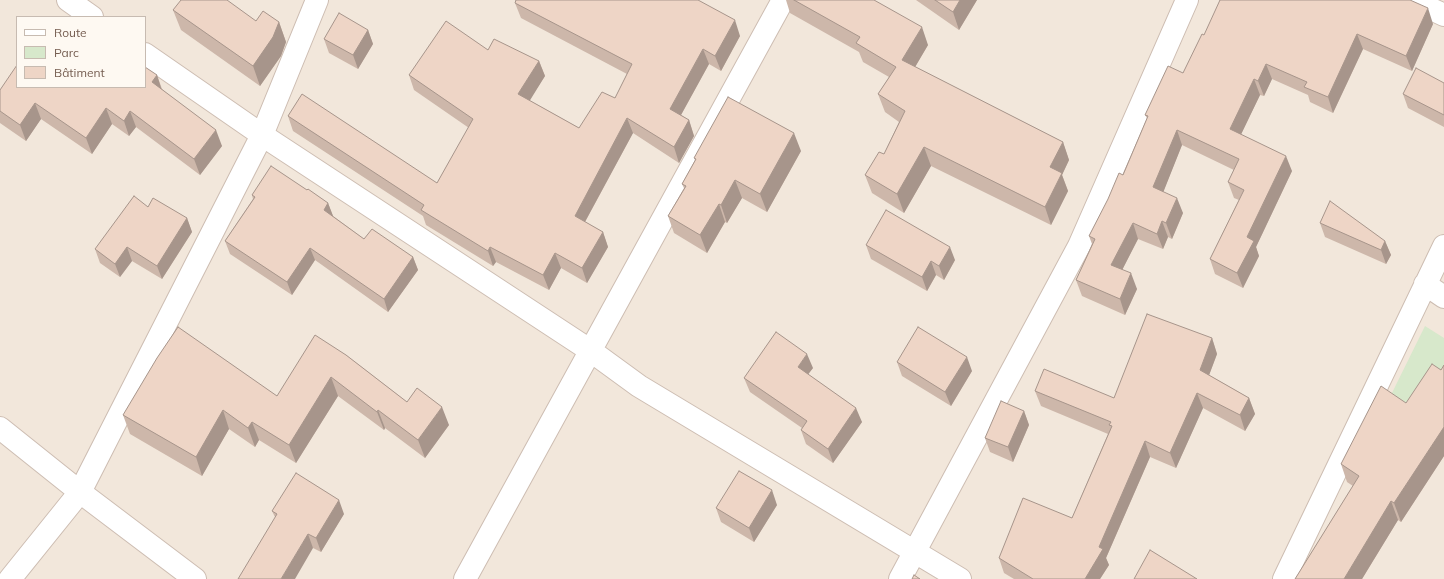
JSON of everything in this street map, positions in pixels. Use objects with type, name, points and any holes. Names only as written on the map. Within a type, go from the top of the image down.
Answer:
[{"type":"street","points":[[68,0],[91,16]]},
{"type":"street","points":[[10,579],[80,492],[262,135],[317,0]]},
{"type":"street","points":[[465,579],[783,0]]},
{"type":"street","points":[[900,579],[1079,246],[1187,0]]},
{"type":"street","points":[[1412,0],[1444,15]]},
{"type":"street","points":[[146,55],[262,135],[591,351],[639,386],[960,579]]},
{"type":"street","points":[[1284,579],[1444,246]]},
{"type":"street","points":[[1425,284],[1444,297]]},
{"type":"street","points":[[0,428],[80,492],[196,579]]},
{"type":"shaded area","points":[[0,0],[1444,0],[1444,579],[0,579]]},
{"type":"green space","points":[[1425,326],[1444,338],[1444,378],[1413,416],[1389,399]]},
{"type":"building","points":[[181,0],[227,0],[256,21],[263,11],[279,22],[273,37],[253,66],[173,10]]},
{"type":"building","points":[[516,0],[698,0],[735,20],[715,56],[703,49],[670,109],[689,120],[674,147],[627,118],[575,216],[603,232],[582,268],[555,253],[543,275],[490,247],[488,251],[421,210],[424,205],[288,116],[302,94],[437,183],[473,119],[409,75],[446,21],[488,50],[494,39],[539,61],[518,94],[579,128],[602,92],[615,98],[632,64],[515,3]]},
{"type":"building","points":[[794,0],[874,0],[922,27],[902,60],[1063,142],[1050,167],[1062,173],[1045,207],[924,147],[897,194],[865,175],[879,152],[884,154],[905,111],[878,94],[896,67],[856,43],[860,37]]},
{"type":"building","points":[[935,0],[960,0],[953,12]]},
{"type":"building","points":[[1220,0],[1410,0],[1428,8],[1406,56],[1357,34],[1328,97],[1304,87],[1307,82],[1266,64],[1258,81],[1254,79],[1230,129],[1286,156],[1247,237],[1254,241],[1237,273],[1210,259],[1244,190],[1228,182],[1239,159],[1177,130],[1153,187],[1177,198],[1166,223],[1162,221],[1157,234],[1133,223],[1111,265],[1131,273],[1120,299],[1076,280],[1095,239],[1089,236],[1108,199],[1119,173],[1123,175],[1148,116],[1145,115],[1168,66],[1183,73],[1202,34],[1204,35]]},
{"type":"building","points":[[339,13],[368,30],[353,55],[324,39]]},
{"type":"building","points":[[16,66],[16,88],[146,88],[146,68],[157,75],[152,82],[216,130],[194,159],[130,111],[124,121],[106,108],[86,138],[35,103],[20,125],[0,111],[0,90]]},
{"type":"building","points":[[1416,68],[1444,83],[1444,115],[1403,94]]},
{"type":"building","points":[[728,97],[794,133],[760,194],[735,180],[721,205],[719,204],[700,235],[668,216],[686,186],[682,184],[696,159],[694,158]]},
{"type":"building","points":[[271,166],[328,203],[324,210],[364,239],[372,229],[413,257],[384,299],[310,248],[287,282],[225,241],[255,197],[252,195]]},
{"type":"building","points":[[134,196],[148,207],[153,198],[187,218],[157,266],[127,247],[115,264],[95,249]]},
{"type":"building","points":[[1330,201],[1385,241],[1381,250],[1320,223]]},
{"type":"building","points":[[886,210],[950,247],[939,266],[931,261],[922,277],[866,245]]},
{"type":"building","points":[[1147,314],[1212,338],[1200,370],[1249,398],[1240,415],[1197,393],[1170,453],[1145,441],[1099,547],[1103,549],[1085,579],[1033,579],[999,558],[1023,498],[1072,518],[1112,426],[1109,425],[1111,422],[1035,391],[1044,369],[1114,398]]},
{"type":"building","points":[[178,327],[277,396],[315,335],[346,355],[407,402],[417,388],[442,407],[418,440],[378,410],[377,412],[331,377],[289,445],[252,422],[248,428],[223,410],[196,457],[123,415],[157,358]]},
{"type":"building","points":[[918,327],[967,357],[945,392],[897,362]]},
{"type":"building","points":[[776,332],[807,354],[798,367],[856,408],[828,449],[801,430],[807,421],[744,378]]},
{"type":"building","points":[[1432,364],[1441,370],[1444,365],[1444,427],[1394,503],[1391,501],[1344,579],[1295,579],[1359,476],[1341,464],[1381,386],[1406,403]]},
{"type":"building","points":[[1001,401],[1024,411],[1008,447],[985,438]]},
{"type":"building","points":[[739,471],[772,490],[749,528],[716,508]]},
{"type":"building","points":[[296,473],[339,500],[316,538],[308,534],[281,579],[238,579],[277,514],[272,511]]},
{"type":"building","points":[[1150,550],[1197,579],[1134,579]]},
{"type":"building","points":[[914,575],[920,579],[912,579]]}]
